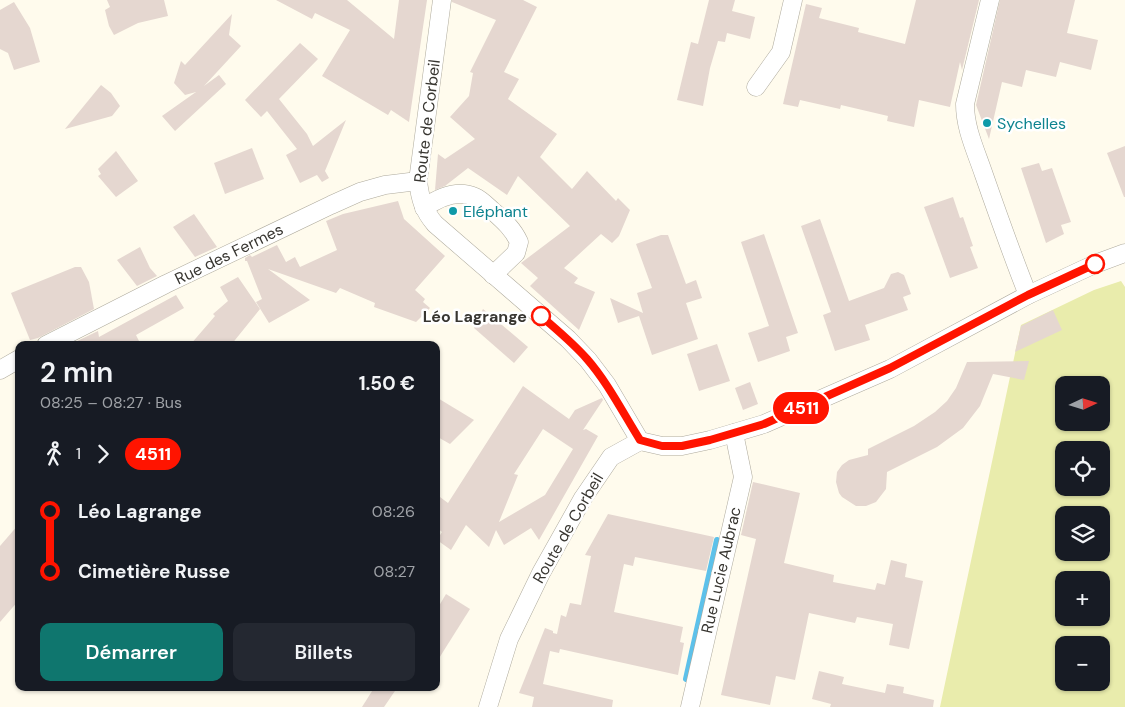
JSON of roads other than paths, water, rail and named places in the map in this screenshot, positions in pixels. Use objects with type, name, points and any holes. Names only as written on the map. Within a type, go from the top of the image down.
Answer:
[{"type":"street","name":"Route de Corbeil","points":[[442,0],[418,181],[420,197],[424,208],[435,224],[568,339],[588,360],[607,385],[640,440],[612,457],[583,498],[509,639],[488,707]]},
{"type":"street","points":[[756,87],[781,52],[793,0]]},
{"type":"street","points":[[990,0],[966,104],[965,117],[968,131],[1028,295]]},
{"type":"street","name":"Rue des Fermes","points":[[54,341],[166,284],[360,192],[385,185],[418,181]]},
{"type":"street","points":[[424,208],[446,196],[458,194],[475,197],[507,224],[519,242],[516,253],[493,275]]},
{"type":"street","points":[[640,440],[662,446],[682,446],[764,424],[890,368],[1028,295],[1095,264],[1125,253]]},
{"type":"street","points":[[0,370],[15,361]]},
{"type":"street","name":"Rue Lucie Aubrac","points":[[690,707],[743,476],[734,433]]},
{"type":"waterway","points":[[686,679],[717,540]]},
{"type":"place","name":"Sychelles","points":[[987,123]]},
{"type":"place","name":"Eléphant","points":[[453,211]]},
{"type":"place","name":"Léo Lagrange","points":[[541,316]]}]
